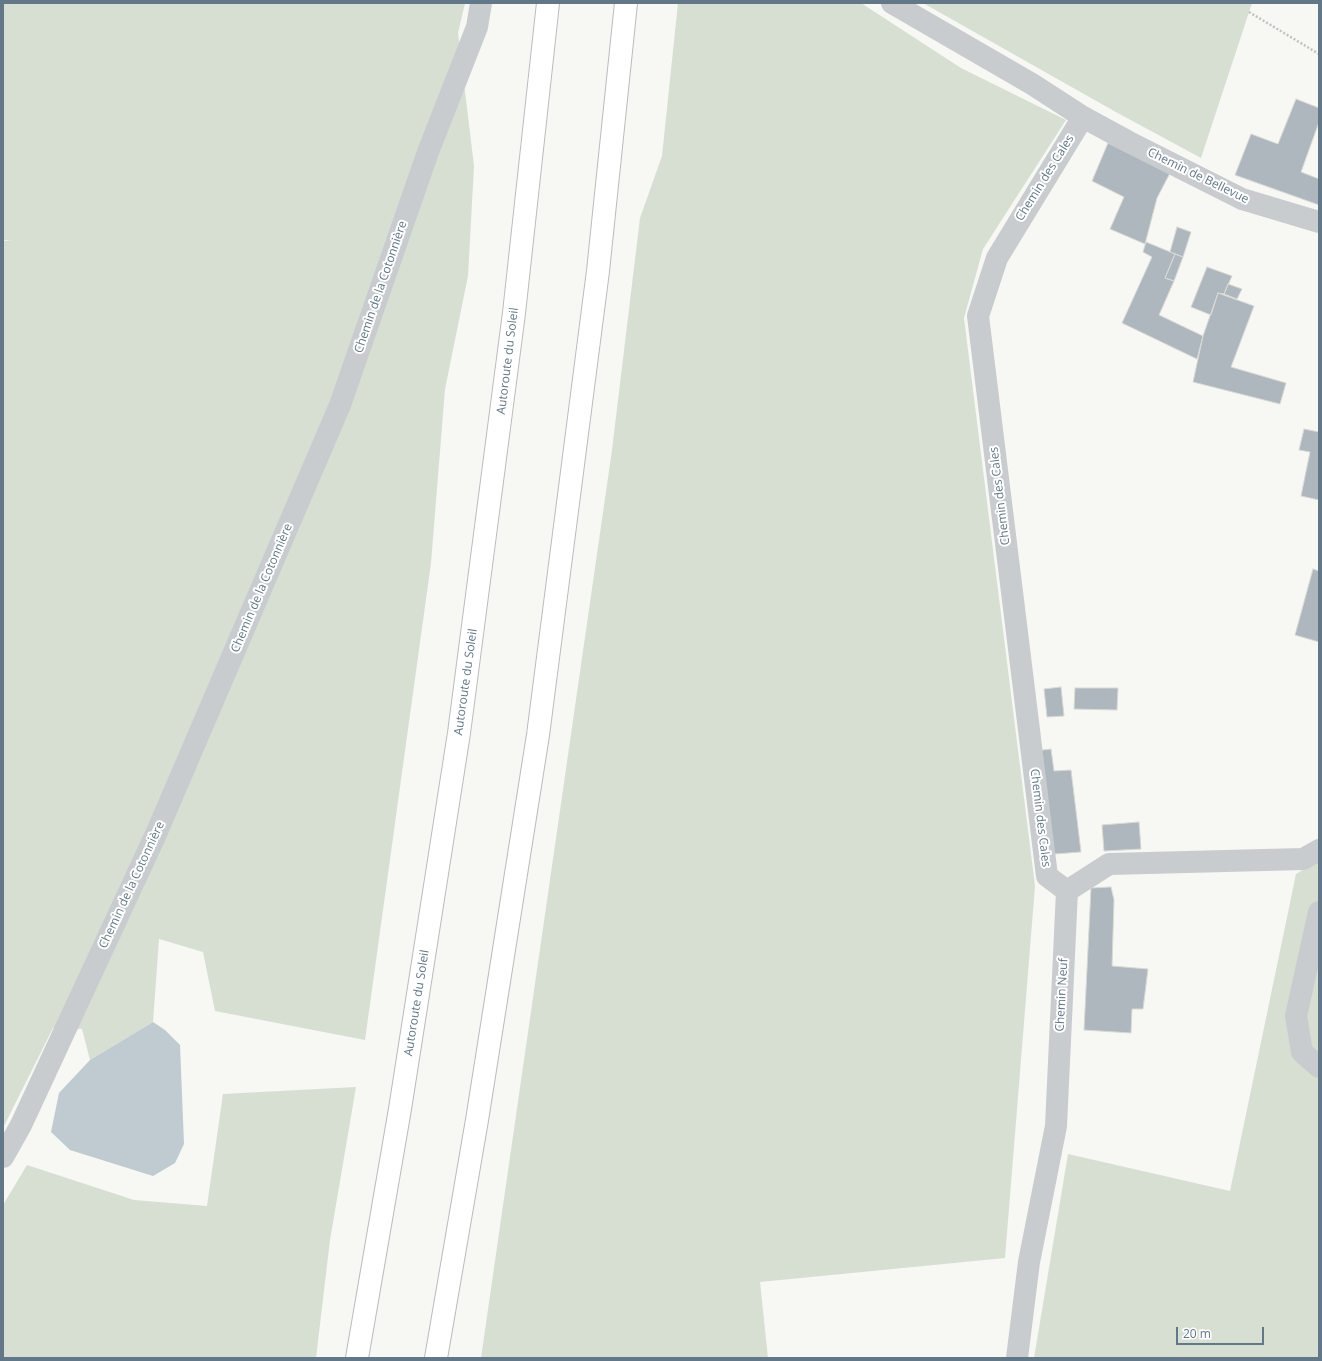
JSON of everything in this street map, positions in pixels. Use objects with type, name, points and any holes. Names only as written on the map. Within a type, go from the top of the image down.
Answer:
[{"type":"highway","name":"Autoroute du Soleil","points":[[357,1358],[400,1109],[459,733],[514,313],[548,3]]},
{"type":"highway","points":[[436,1358],[477,1120],[538,735],[598,271],[626,3]]},
{"type":"street","name":"Chemin de la Cotonnière","points":[[3,1157],[21,1125],[156,834],[340,405],[428,152],[477,27],[481,3]]},
{"type":"street","name":"Chemin de Bellevue","points":[[892,3],[1032,84],[1083,117],[1242,199],[1319,222]]},
{"type":"street","name":"Chemin des Cales","points":[[1067,891],[1047,876],[978,316],[997,258],[1083,117]]},
{"type":"street","points":[[1067,891],[1109,864],[1303,859],[1319,850]]},
{"type":"street","name":"Chemin Neuf","points":[[1017,1358],[1029,1262],[1056,1126],[1067,891]]},
{"type":"street","points":[[1319,912],[1296,1016],[1302,1052],[1319,1067]]},
{"type":"path","points":[[1249,12],[1319,54]]},
{"type":"shaded area","points":[[3,3],[465,3],[458,33],[474,166],[468,276],[445,389],[431,563],[365,1040],[215,1011],[203,952],[159,939],[153,1022],[90,1060],[82,1029],[53,1028],[3,1128],[3,241],[13,241],[3,240]]},
{"type":"shaded area","points":[[678,3],[861,3],[961,68],[1066,120],[983,249],[964,318],[1035,886],[1005,1258],[760,1282],[768,1358],[481,1358],[612,450],[640,218],[662,156]]},
{"type":"shaded area","points":[[923,3],[1252,3],[1201,158],[1114,111]]},
{"type":"shaded area","points":[[1319,860],[1319,1358],[1034,1358],[1068,1154],[1230,1191],[1296,874]]},
{"type":"shaded area","points":[[153,1022],[165,1030],[180,1045],[184,1144],[175,1163],[153,1176],[70,1150],[51,1132],[59,1093],[90,1060]]},
{"type":"shaded area","points":[[356,1087],[330,1240],[316,1358],[3,1358],[3,1205],[27,1165],[134,1200],[207,1206],[223,1094]]},
{"type":"building","points":[[1296,99],[1319,108],[1319,122],[1301,172],[1319,179],[1319,205],[1235,175],[1251,134],[1278,144]]},
{"type":"building","points":[[1108,143],[1170,173],[1157,198],[1145,244],[1110,229],[1124,197],[1092,181]]},
{"type":"building","points":[[1177,227],[1191,232],[1183,257],[1170,252]]},
{"type":"building","points":[[1146,242],[1175,254],[1165,278],[1174,281],[1159,315],[1203,336],[1197,359],[1122,323],[1152,257],[1143,252]]},
{"type":"building","points":[[1175,254],[1183,257],[1174,281],[1165,278]]},
{"type":"building","points":[[1207,267],[1232,276],[1224,294],[1218,293],[1211,315],[1191,307]]},
{"type":"building","points":[[1228,284],[1242,289],[1237,299],[1224,294]]},
{"type":"building","points":[[1218,293],[1254,306],[1231,367],[1286,383],[1280,404],[1193,382],[1203,336]]},
{"type":"building","points":[[1304,429],[1319,432],[1319,500],[1301,496],[1310,452],[1299,450]]},
{"type":"building","points":[[1313,569],[1319,571],[1319,642],[1295,635]]},
{"type":"building","points":[[1061,687],[1064,716],[1047,717],[1044,689]]},
{"type":"building","points":[[1075,688],[1118,688],[1117,710],[1074,709]]},
{"type":"building","points":[[1051,749],[1054,771],[1071,770],[1081,852],[1054,854],[1035,751]]},
{"type":"building","points":[[1139,822],[1141,849],[1104,851],[1102,825]]},
{"type":"building","points":[[1111,887],[1114,900],[1112,966],[1148,969],[1143,1009],[1132,1009],[1131,1033],[1084,1030],[1091,888]]}]
